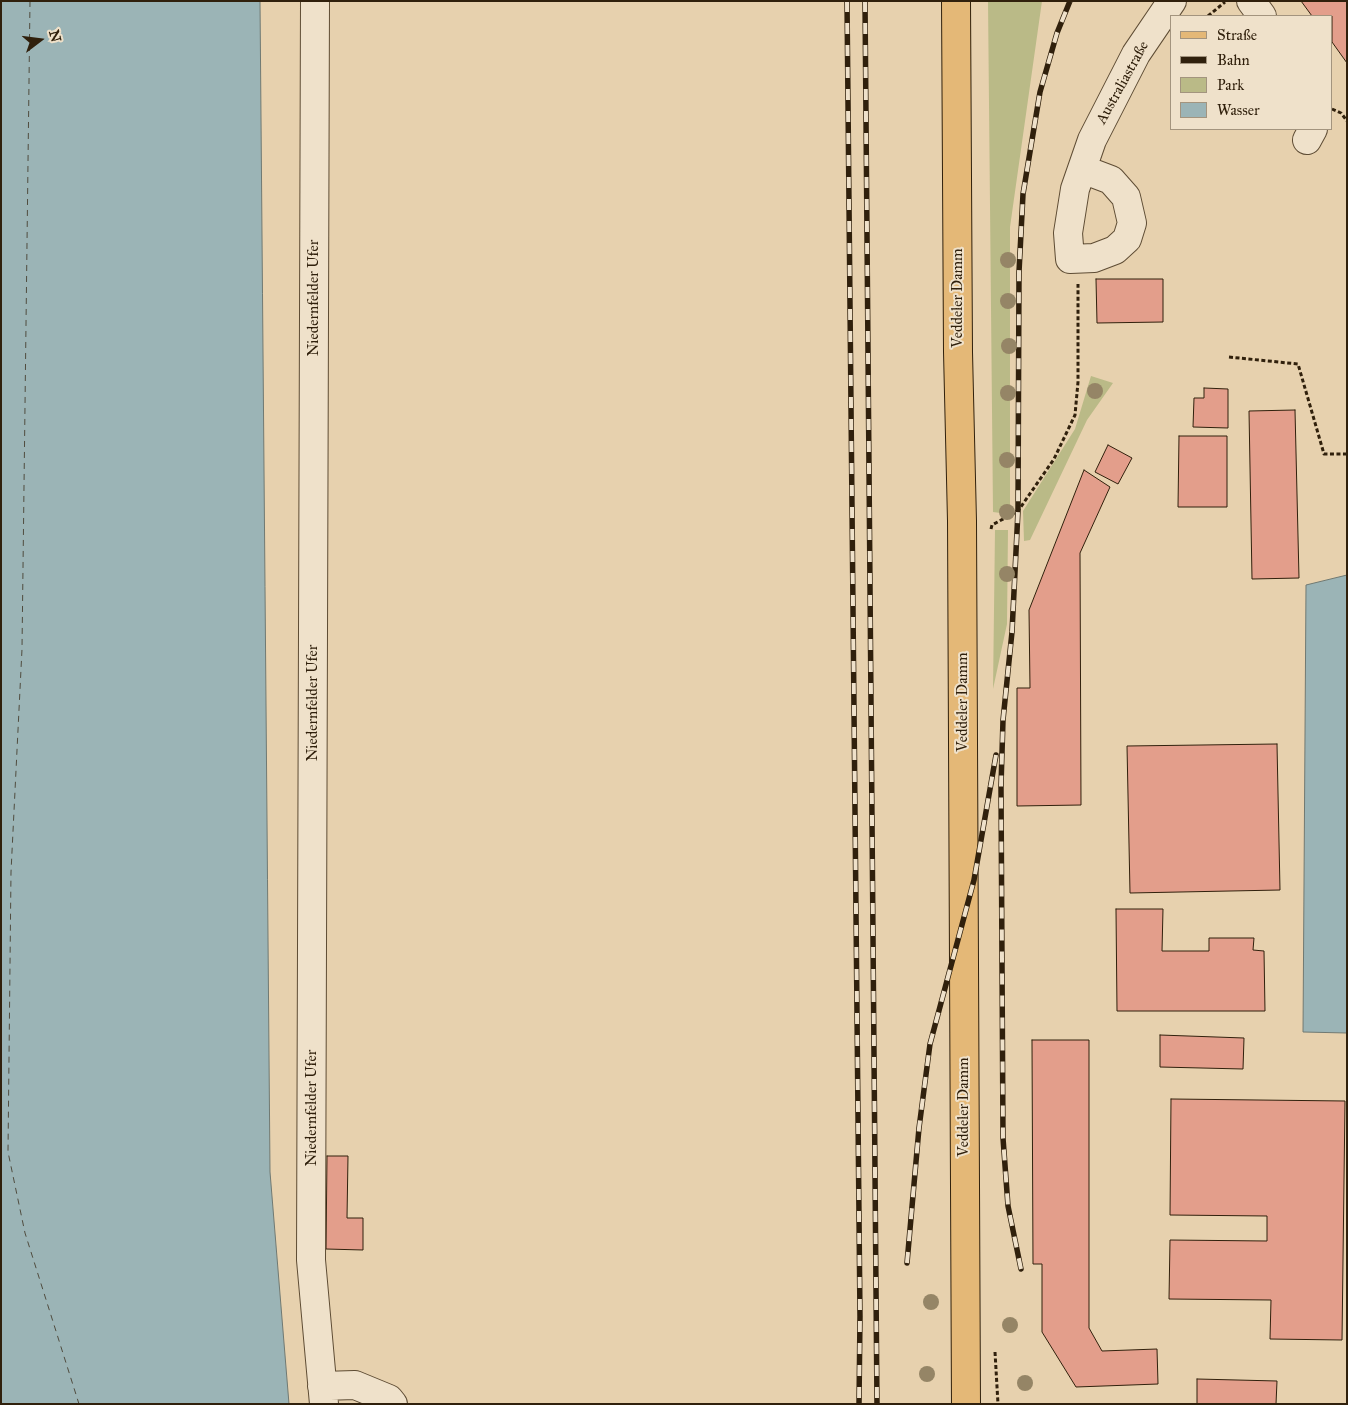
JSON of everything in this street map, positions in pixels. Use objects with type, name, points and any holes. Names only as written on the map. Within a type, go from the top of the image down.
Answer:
[{"type":"main road","name":"Veddeler Damm","points":[[956,1],[958,352],[962,521],[966,1404]]},
{"type":"street","name":"Niedernfelder Ufer","points":[[315,1],[311,1260],[323,1395]]},
{"type":"street","name":"Australiastraße","points":[[1078,259],[1070,259],[1068,233],[1075,189],[1092,140],[1136,54],[1172,1]]},
{"type":"street","points":[[1251,1],[1261,15]]},
{"type":"street","points":[[1078,259],[1094,258],[1115,250],[1127,239],[1132,223],[1126,197],[1111,180],[1082,169]]},
{"type":"street","points":[[323,1395],[355,1385],[389,1399],[394,1404]]},
{"type":"path","points":[[1209,15],[1226,1]]},
{"type":"path","points":[[1333,109],[1341,113],[1347,120]]},
{"type":"path","points":[[990,532],[992,525],[1018,511],[1054,459],[1075,415],[1078,382],[1078,259]]},
{"type":"path","points":[[1229,356],[1298,364],[1324,454],[1347,454]]},
{"type":"green space","points":[[988,1],[1042,1],[1010,227],[1010,504],[1008,514],[993,512]]},
{"type":"green space","points":[[1091,376],[1113,383],[1087,420],[1030,540],[1024,541],[1023,511],[1075,429]]},
{"type":"green space","points":[[995,530],[1008,530],[1007,624],[993,689]]},
{"type":"water","points":[[1,1],[260,1],[270,1172],[289,1404],[1,1404]]},
{"type":"water","points":[[1347,575],[1347,1033],[1303,1032],[1306,585]]},
{"type":"building","points":[[1301,1],[1347,1],[1347,63],[1333,43],[1333,15],[1311,15]]},
{"type":"building","points":[[1096,279],[1163,279],[1163,322],[1097,323]]},
{"type":"building","points":[[1204,388],[1228,389],[1228,428],[1193,427],[1194,398],[1204,398]]},
{"type":"building","points":[[1295,410],[1299,578],[1252,579],[1249,411]]},
{"type":"building","points":[[1179,436],[1227,436],[1227,507],[1178,507]]},
{"type":"building","points":[[1108,445],[1132,458],[1118,484],[1095,472]]},
{"type":"building","points":[[1084,470],[1110,487],[1080,553],[1081,805],[1017,806],[1017,688],[1030,688],[1029,610]]},
{"type":"building","points":[[1277,744],[1280,890],[1130,893],[1127,746]]},
{"type":"building","points":[[1116,909],[1163,909],[1162,951],[1209,951],[1209,938],[1254,938],[1253,950],[1264,951],[1265,1011],[1117,1011]]},
{"type":"building","points":[[1160,1035],[1244,1038],[1243,1069],[1160,1067]]},
{"type":"building","points":[[1032,1040],[1089,1040],[1089,1328],[1102,1351],[1157,1349],[1158,1384],[1076,1387],[1042,1332],[1042,1264],[1033,1264]]},
{"type":"building","points":[[1171,1099],[1345,1101],[1342,1340],[1270,1339],[1271,1300],[1169,1299],[1170,1240],[1267,1241],[1267,1216],[1170,1215]]},
{"type":"building","points":[[327,1156],[348,1156],[347,1218],[363,1218],[363,1250],[326,1249]]},
{"type":"building","points":[[1197,1379],[1277,1381],[1276,1404],[1197,1404]]},
{"type":"ferry route","points":[[30,1],[22,649],[11,872],[8,1152],[25,1233],[79,1404]]},
{"type":"railway","points":[[847,1],[860,1316],[859,1404]]},
{"type":"railway","points":[[865,1],[877,1404]]},
{"type":"railway","points":[[1021,1269],[1008,1206],[1003,1138],[1001,786],[1003,720],[1012,632],[1018,511],[1019,272],[1023,194],[1040,92],[1057,33],[1070,1]]},
{"type":"railway","points":[[907,1263],[919,1128],[930,1044],[974,880],[996,755]]}]
